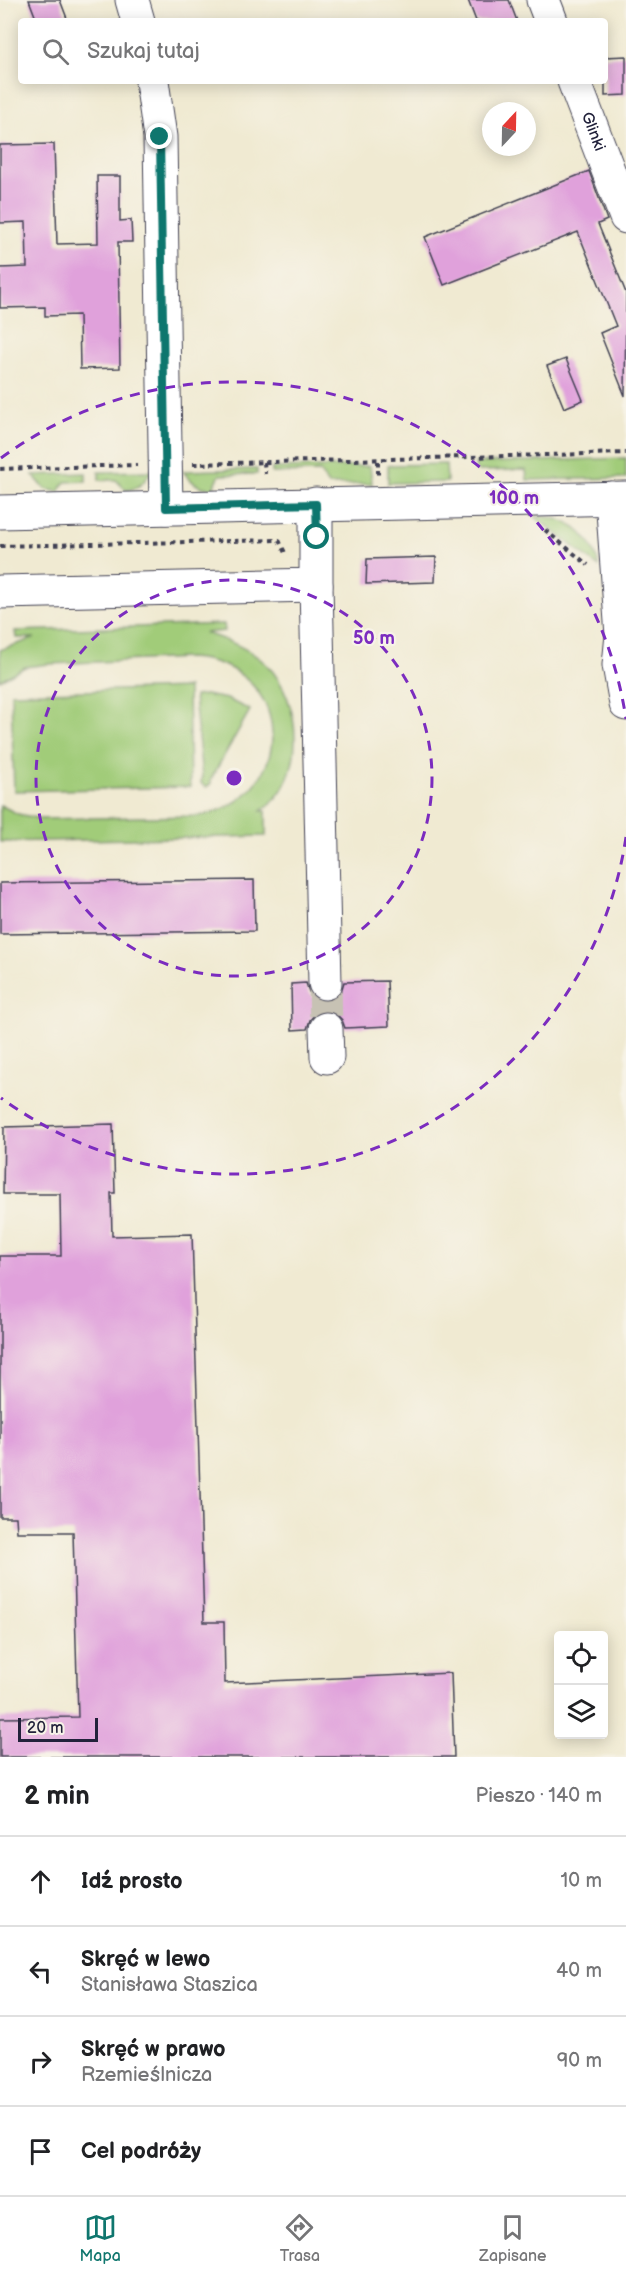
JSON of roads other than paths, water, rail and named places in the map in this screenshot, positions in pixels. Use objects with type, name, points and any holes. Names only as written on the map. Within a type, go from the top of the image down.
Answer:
[{"type":"street","points":[[132,0],[137,18]]},
{"type":"street","points":[[543,0],[550,18]]},
{"type":"street","points":[[152,84],[160,137],[166,508]]},
{"type":"street","name":"Glinki","points":[[575,84],[626,217]]},
{"type":"street","points":[[0,512],[619,498],[624,637],[619,665],[626,704]]},
{"type":"street","points":[[316,504],[325,983]]},
{"type":"street","points":[[0,592],[316,585]]},
{"type":"tunnel","points":[[325,983],[326,1029]]}]
